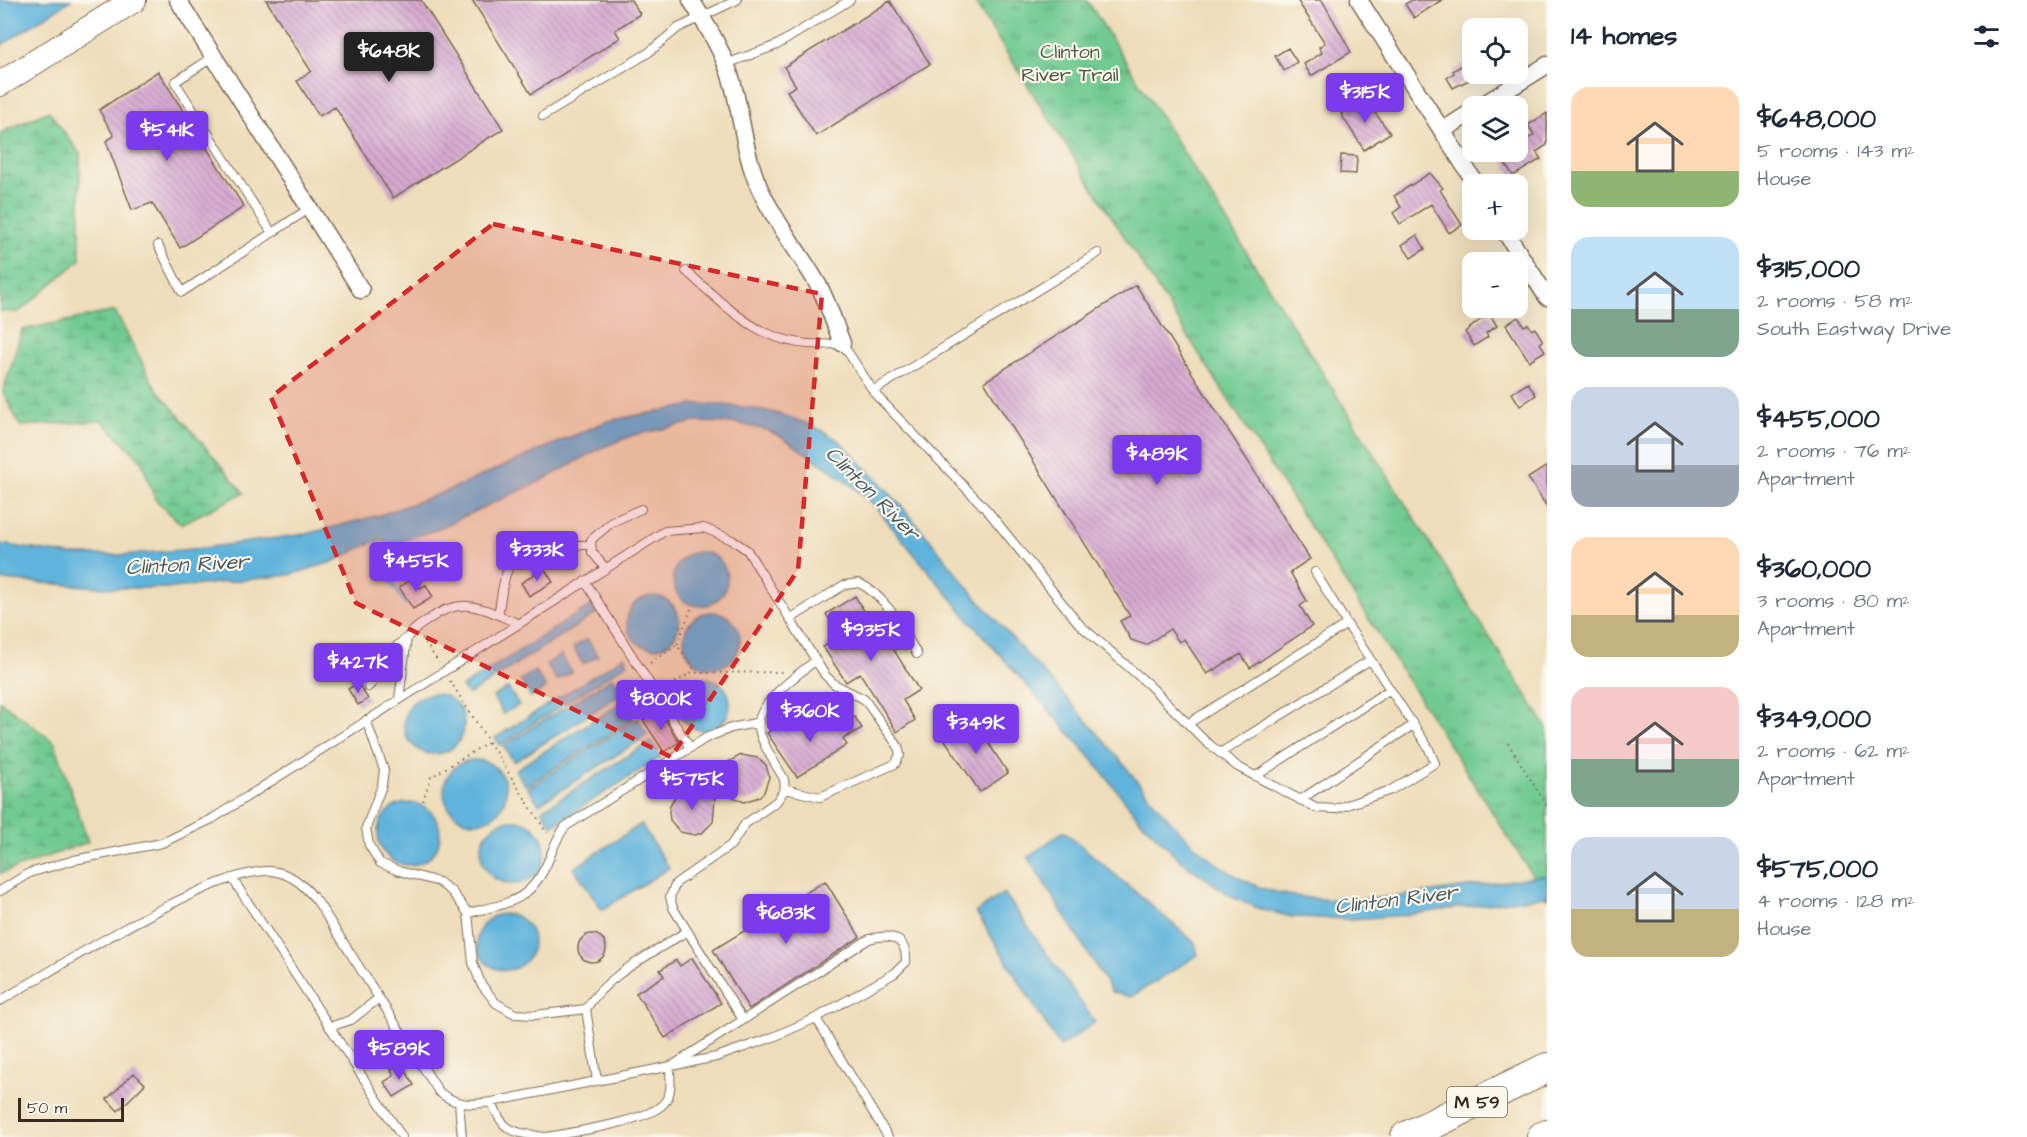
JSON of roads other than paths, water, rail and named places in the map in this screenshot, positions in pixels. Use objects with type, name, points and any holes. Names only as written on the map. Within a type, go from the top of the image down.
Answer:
[{"type":"highway","name":"M 59","points":[[1406,1137],[1547,1068]]},
{"type":"highway","points":[[1542,1137],[1547,1135]]},
{"type":"main road","points":[[0,84],[134,0]]},
{"type":"street","points":[[178,0],[361,290]]},
{"type":"street","points":[[691,0],[726,64],[748,157],[758,185],[820,288],[842,343]]},
{"type":"street","points":[[1359,0],[1470,174]]},
{"type":"street","points":[[1497,96],[1547,65]]},
{"type":"street","points":[[1442,131],[1462,118]]},
{"type":"street","points":[[1510,240],[1547,297]]},
{"type":"lane","points":[[543,116],[648,53],[678,28],[737,0]]},
{"type":"lane","points":[[726,64],[777,45],[850,0]]},
{"type":"lane","points":[[213,57],[175,82],[272,233]]},
{"type":"lane","points":[[158,245],[182,292],[309,208]]},
{"type":"lane","points":[[873,391],[1098,253]]},
{"type":"lane","points":[[686,271],[740,319],[773,338],[826,345],[842,343],[873,391],[987,510],[1080,626],[1238,767],[1316,807],[1335,808],[1364,801],[1423,773],[1435,763],[1428,747],[1389,690],[1315,572]]},
{"type":"lane","points":[[606,569],[592,552],[591,540],[598,531],[641,509]]},
{"type":"lane","points":[[0,891],[29,873],[74,860],[162,843],[212,819],[665,531],[704,528],[732,540],[747,550],[816,660],[834,684],[864,699],[891,733],[900,755],[895,764],[820,797],[785,789]]},
{"type":"lane","points":[[498,615],[508,568],[515,559],[528,551],[545,546],[591,545]]},
{"type":"lane","points":[[585,581],[690,748]]},
{"type":"lane","points":[[790,619],[844,585],[859,583],[882,599],[901,625],[917,654]]},
{"type":"lane","points":[[368,687],[375,681],[393,648],[442,609],[456,605],[472,605],[519,624]]},
{"type":"lane","points":[[1188,723],[1347,624]]},
{"type":"lane","points":[[399,699],[407,638]]},
{"type":"lane","points":[[743,1020],[673,908],[670,897],[676,883],[731,844],[745,824],[777,801],[785,789],[784,779],[764,743],[759,728],[760,722],[767,703],[816,660]]},
{"type":"lane","points":[[1220,753],[1370,660]]},
{"type":"lane","points":[[1256,776],[1389,690]]},
{"type":"lane","points":[[366,720],[384,770],[382,785],[366,828],[369,845],[380,863],[439,882],[452,892],[468,913],[472,963],[481,984],[496,1003],[515,1014],[535,1015],[586,1009]]},
{"type":"lane","points":[[468,913],[501,905],[533,889],[542,878],[558,834],[566,826],[690,748],[730,728],[760,722]]},
{"type":"lane","points":[[1300,800],[1413,725]]},
{"type":"lane","points":[[0,1000],[160,909],[232,878],[275,871],[298,880],[317,901],[439,1092],[459,1103],[468,1105],[492,1102],[716,1057],[771,1038],[816,1018],[895,973],[906,962],[906,953],[902,943],[894,936],[883,935],[869,939],[670,1066]]},
{"type":"lane","points":[[232,878],[402,1137]]},
{"type":"lane","points":[[597,1081],[586,1009],[592,999],[615,978],[687,931]]},
{"type":"lane","points":[[328,1027],[351,1020],[379,998]]},
{"type":"lane","points":[[816,1018],[888,1137]]},
{"type":"lane","points":[[492,1102],[502,1124],[510,1131],[546,1137],[647,1115],[664,1104],[670,1092],[670,1066]]},
{"type":"lane","points":[[459,1103],[462,1137]]},
{"type":"water","points":[[0,0],[71,0],[0,46]]},
{"type":"water","name":"Clinton River","points":[[699,404],[753,408],[787,416],[820,430],[844,445],[909,515],[976,597],[1103,739],[1170,821],[1189,840],[1230,873],[1254,885],[1279,893],[1342,900],[1412,895],[1547,875],[1547,896],[1406,915],[1350,919],[1292,917],[1260,909],[1234,898],[1181,861],[1140,820],[1092,759],[969,620],[872,503],[844,479],[783,438],[769,431],[736,423],[695,422],[634,435],[601,448],[543,480],[435,530],[393,544],[382,541],[371,543],[332,562],[289,575],[173,588],[114,588],[0,580],[0,544],[71,555],[123,555],[204,548],[306,534],[380,515],[442,493],[607,421]]},
{"type":"water","points":[[695,552],[705,552],[715,556],[723,564],[727,579],[723,594],[715,602],[705,606],[695,606],[685,602],[677,594],[673,584],[673,574],[677,564],[685,556]]},
{"type":"water","points":[[648,596],[658,596],[672,603],[679,622],[672,641],[658,648],[648,648],[638,644],[631,637],[627,627],[627,617],[631,607],[638,600]]},
{"type":"water","points":[[591,605],[597,613],[468,695],[462,687]]},
{"type":"water","points":[[712,612],[723,614],[732,620],[738,629],[740,640],[738,651],[732,660],[723,666],[712,668],[701,666],[692,660],[686,651],[684,640],[686,629],[692,620],[701,614]]},
{"type":"water","points":[[587,639],[598,656],[583,664],[573,648]]},
{"type":"water","points":[[561,655],[572,672],[557,681],[546,664]]},
{"type":"water","points":[[625,656],[628,663],[500,745],[495,738]]},
{"type":"water","points":[[535,671],[546,688],[531,697],[520,680]]},
{"type":"water","points":[[613,677],[623,693],[514,762],[503,746]]},
{"type":"water","points":[[699,678],[709,678],[723,685],[730,704],[723,723],[709,730],[699,730],[689,726],[682,719],[678,709],[678,699],[682,689],[689,682]]},
{"type":"water","points":[[508,688],[519,705],[503,714],[493,697]]},
{"type":"water","points":[[434,694],[451,699],[459,707],[464,724],[459,741],[451,749],[434,754],[417,749],[409,741],[404,724],[409,707],[417,699]]},
{"type":"water","points":[[627,699],[634,709],[632,720],[526,786],[515,770]]},
{"type":"water","points":[[638,719],[648,735],[539,804],[528,788]]},
{"type":"water","points":[[651,741],[661,757],[552,826],[542,810]]},
{"type":"water","points":[[475,760],[487,762],[497,769],[504,779],[506,791],[504,803],[497,813],[487,820],[475,822],[463,820],[453,813],[446,803],[444,791],[446,779],[453,769],[463,762]]},
{"type":"water","points":[[409,803],[421,805],[431,812],[438,822],[440,834],[438,846],[431,856],[421,863],[409,865],[397,863],[387,856],[380,846],[378,834],[380,822],[387,812],[397,805]]},
{"type":"water","points":[[513,820],[531,826],[539,834],[545,852],[539,870],[531,878],[513,884],[495,878],[487,870],[481,852],[487,834],[495,826]]},
{"type":"water","points":[[641,824],[669,868],[602,910],[574,868]]},
{"type":"water","points":[[1064,831],[1195,943],[1198,955],[1131,997],[1112,992],[1028,857]]},
{"type":"water","points":[[1004,893],[1095,1022],[1060,1047],[976,912]]},
{"type":"water","points":[[499,914],[511,914],[521,918],[529,926],[533,942],[529,958],[521,966],[511,970],[499,970],[489,966],[481,958],[477,948],[477,936],[481,926],[489,918]]},
{"type":"waterway","points":[[380,564],[406,604]]},
{"type":"park label","name":"Clinton River Trail","points":[[1070,62]]}]
